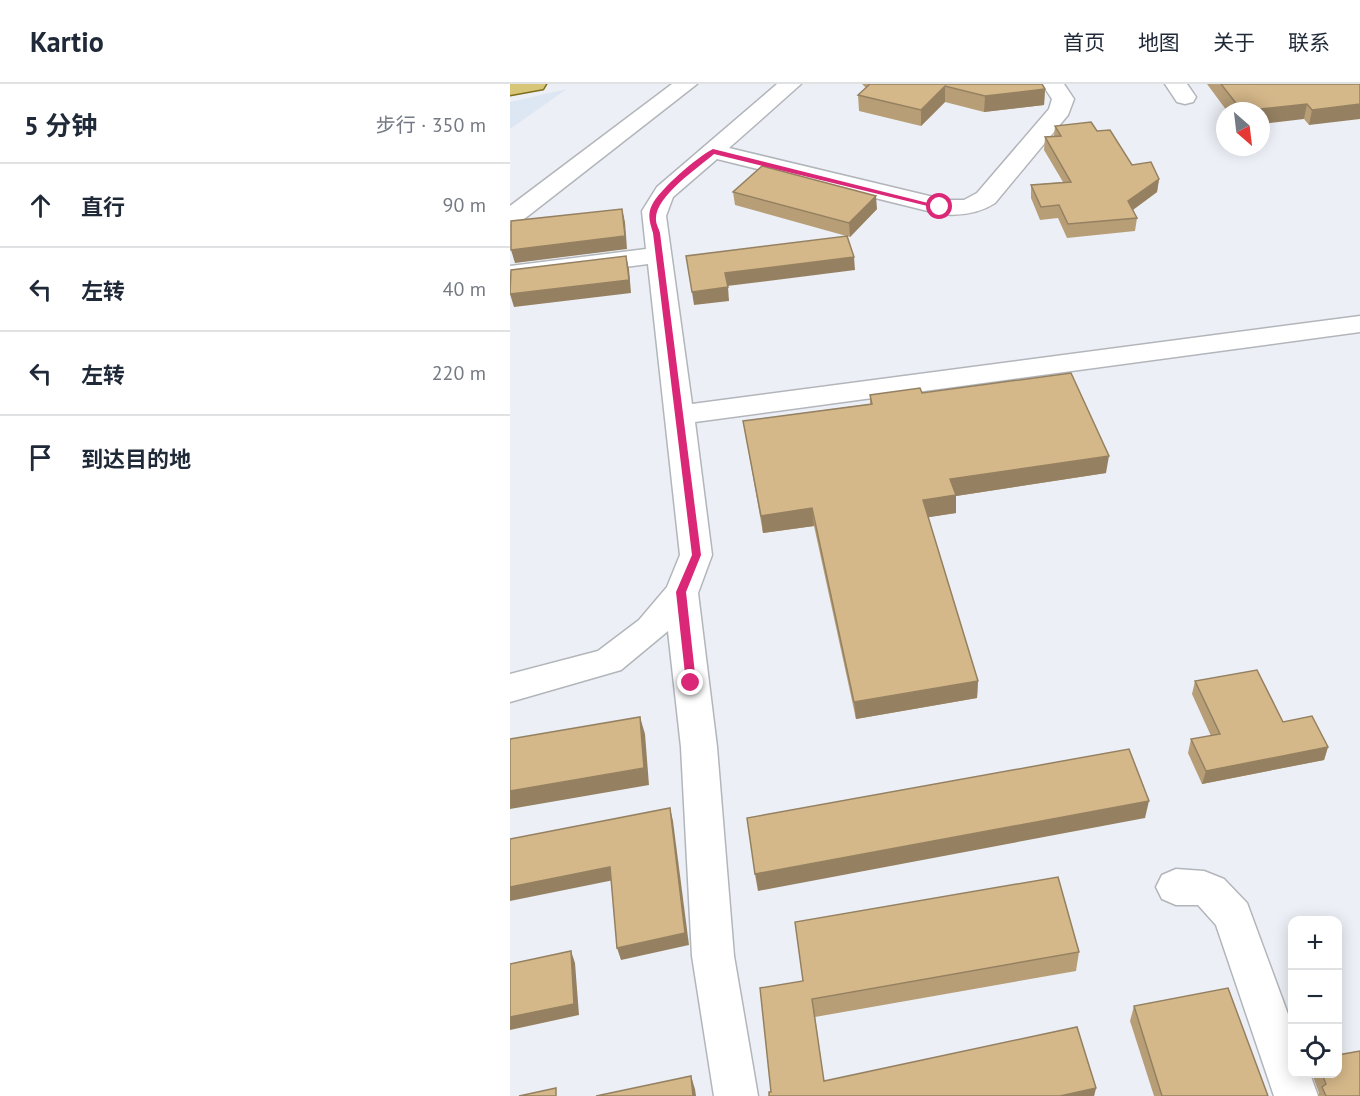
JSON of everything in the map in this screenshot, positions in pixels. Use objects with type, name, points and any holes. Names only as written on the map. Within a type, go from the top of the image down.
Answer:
[{"type":"main road","points":[[510,89],[535,84]]},
{"type":"lane","points":[[510,218],[686,84]]},
{"type":"lane","points":[[510,688],[609,661],[651,629],[681,592],[696,555],[680,415],[659,255],[652,219],[655,206],[665,192],[790,84]]},
{"type":"lane","points":[[713,151],[940,207],[962,208],[986,198],[1060,110],[1063,99],[1053,84]]},
{"type":"lane","points":[[510,274],[659,255]]},
{"type":"lane","points":[[680,415],[1360,324]]},
{"type":"lane","points":[[681,592],[699,747],[713,956],[736,1096]]},
{"type":"lane","points":[[1176,886],[1203,886],[1218,896],[1233,916],[1296,1096]]},
{"type":"shaded area","points":[[567,89],[510,129],[510,102]]},
{"type":"building","points":[[870,84],[1042,84],[1045,89],[985,96],[945,86],[921,110],[858,95]]},
{"type":"building","points":[[1221,84],[1360,84],[1360,104],[1312,110],[1307,104],[1270,108],[1270,102],[1235,102]]},
{"type":"building","points":[[1091,122],[1097,131],[1110,130],[1132,165],[1151,162],[1159,179],[1128,201],[1137,218],[1068,224],[1059,205],[1041,207],[1031,185],[1071,182],[1045,137],[1061,136],[1055,126]]},
{"type":"building","points":[[762,166],[876,196],[849,223],[733,192]]},
{"type":"building","points":[[622,209],[625,236],[511,250],[511,221]]},
{"type":"building","points":[[847,236],[854,257],[725,273],[728,287],[692,292],[686,256]]},
{"type":"building","points":[[626,256],[629,280],[510,294],[511,270]]},
{"type":"building","points":[[1071,373],[1109,456],[950,479],[956,495],[923,500],[978,681],[854,702],[812,508],[761,516],[743,421],[872,404],[870,395],[920,388],[922,393]]},
{"type":"building","points":[[1257,670],[1283,722],[1312,716],[1328,747],[1206,771],[1191,739],[1220,734],[1195,681]]},
{"type":"building","points":[[640,717],[644,768],[510,791],[510,739]]},
{"type":"building","points":[[1129,749],[1149,801],[755,874],[747,818]]},
{"type":"building","points":[[670,808],[685,933],[617,948],[610,867],[510,887],[510,839]]},
{"type":"building","points":[[1058,877],[1079,952],[812,999],[824,1081],[1077,1027],[1096,1088],[1060,1096],[769,1096],[771,1092],[760,988],[803,981],[795,922]]},
{"type":"building","points":[[571,951],[574,1004],[510,1017],[510,964]]},
{"type":"building","points":[[1228,988],[1268,1096],[1162,1096],[1134,1006]]},
{"type":"building","points":[[1360,1051],[1360,1096],[1326,1096],[1322,1087],[1326,1084],[1324,1078],[1342,1078],[1342,1054]]},
{"type":"building","points":[[691,1076],[693,1096],[596,1096]]},
{"type":"building","points":[[556,1088],[556,1096],[519,1096]]},
{"type":"route","points":[[691,683],[681,592],[696,555],[657,233],[652,219],[655,206],[665,192],[713,151],[940,207]]}]
